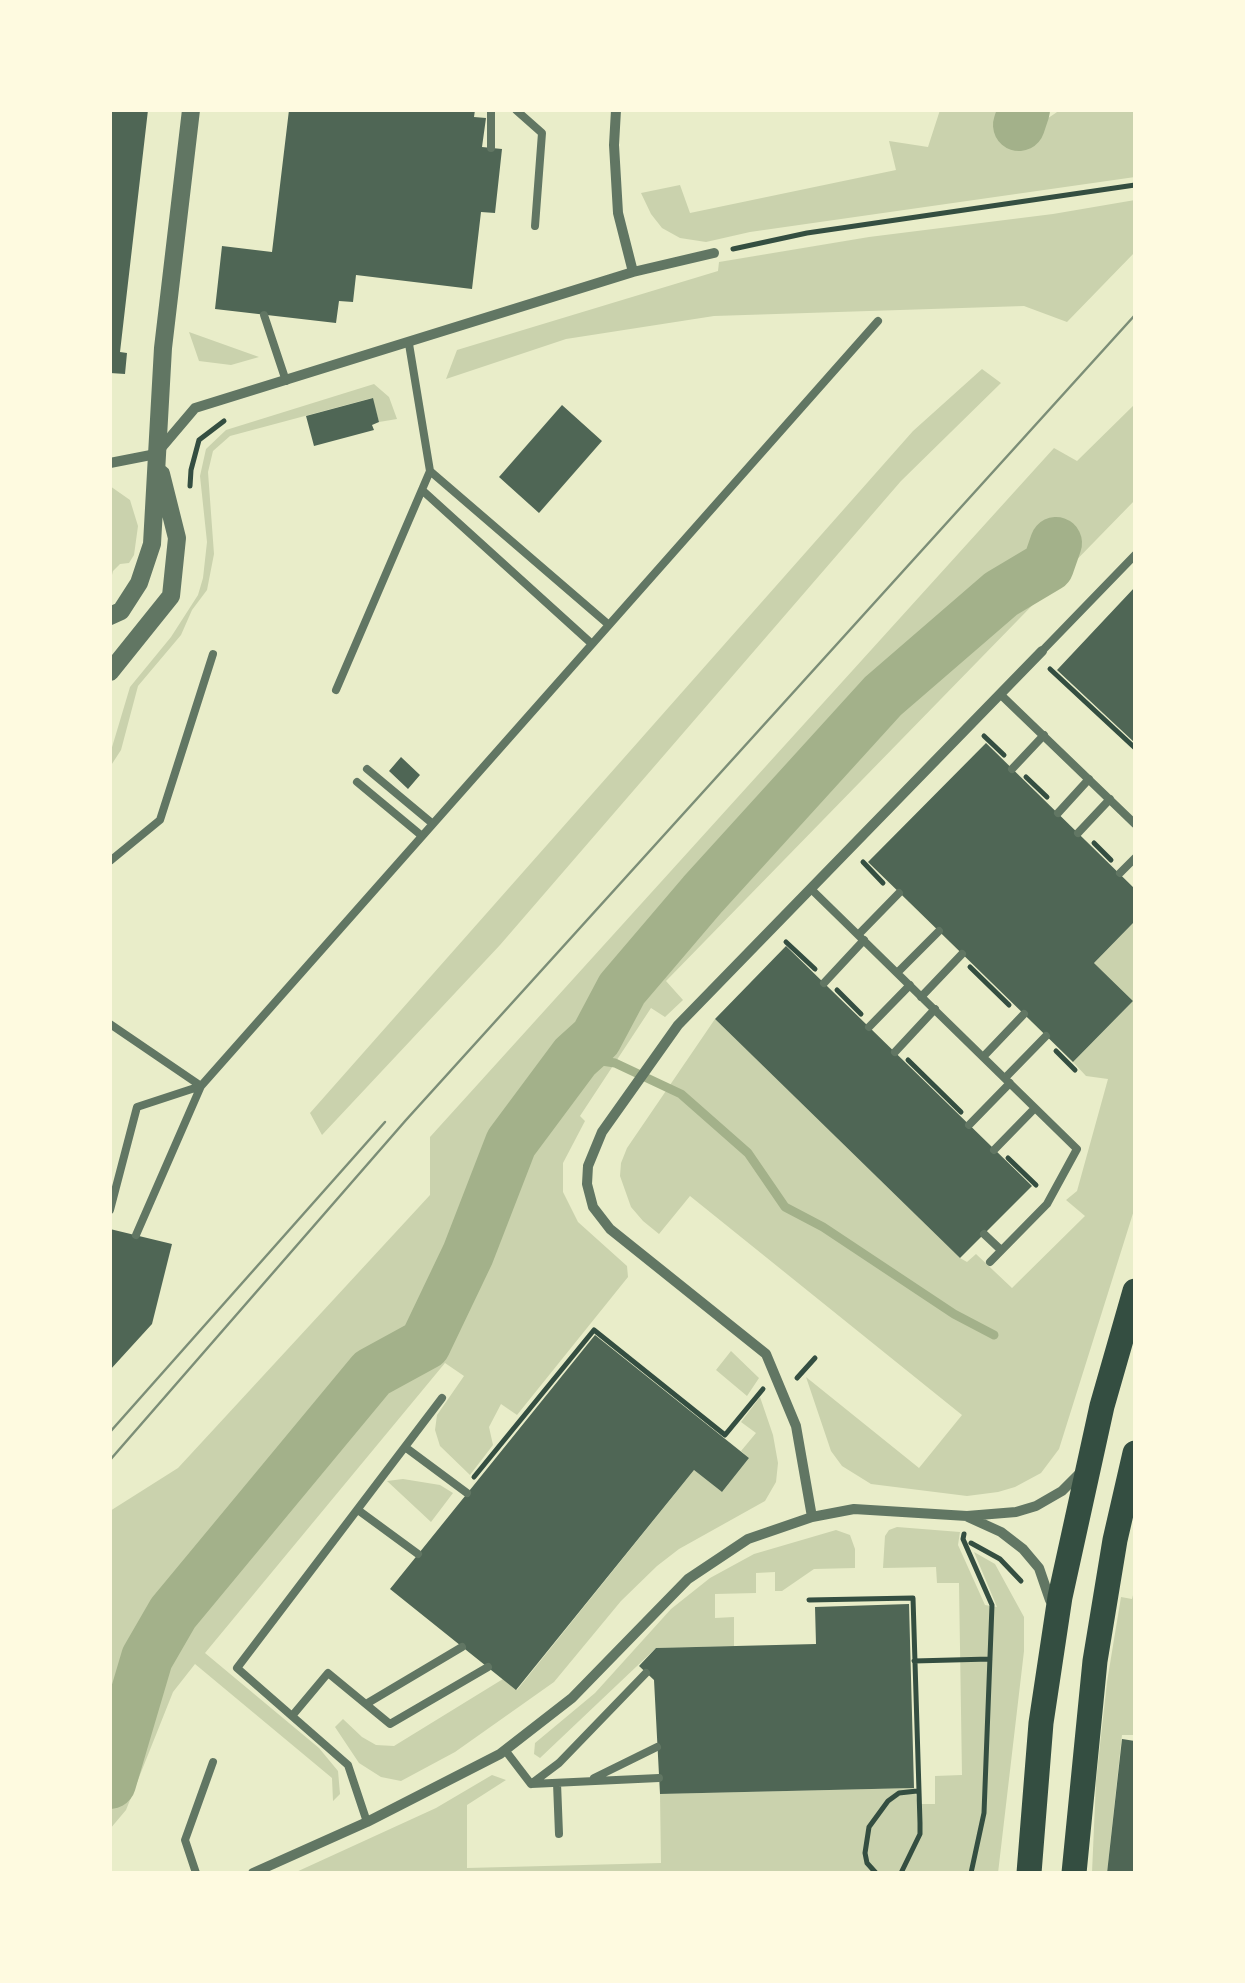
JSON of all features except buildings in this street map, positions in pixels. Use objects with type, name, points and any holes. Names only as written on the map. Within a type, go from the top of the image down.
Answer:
[{"type":"highway","points":[[1029,1873],[1041,1723],[1070,1540],[1135,1291]]},
{"type":"highway","points":[[1074,1873],[1095,1660],[1115,1540],[1135,1453]]},
{"type":"street","points":[[110,616],[120,611],[139,583],[152,544],[163,348],[191,110]]},
{"type":"street","points":[[616,110],[618,213],[634,272]]},
{"type":"street","points":[[110,464],[156,454],[195,408],[634,272],[714,254]]},
{"type":"street","points":[[110,672],[171,596],[176,538],[156,454]]},
{"type":"street","points":[[812,1517],[796,1426],[766,1354],[610,1229],[593,1207],[587,1184],[588,1166],[602,1132],[678,1025],[1042,651]]},
{"type":"street","points":[[253,1873],[367,1822],[505,1750],[572,1698],[688,1578],[748,1539],[812,1517],[854,1510],[967,1516],[1016,1512],[1062,1491],[1088,1464]]},
{"type":"street","points":[[967,1516],[1001,1532],[1039,1568],[1048,1586],[1055,1627]]},
{"type":"lane","points":[[491,148],[492,110]]},
{"type":"lane","points":[[516,110],[542,133],[535,226]]},
{"type":"lane","points":[[264,314],[286,381]]},
{"type":"lane","points":[[136,1235],[201,1086],[878,321]]},
{"type":"lane","points":[[336,690],[430,471],[409,344]]},
{"type":"lane","points":[[430,471],[609,624]]},
{"type":"lane","points":[[422,490],[592,644]]},
{"type":"lane","points":[[1042,651],[1135,555]]},
{"type":"lane","points":[[110,860],[160,820],[213,654]]},
{"type":"lane","points":[[1000,694],[1135,824]]},
{"type":"lane","points":[[1012,768],[1044,736]]},
{"type":"lane","points":[[367,769],[433,824]]},
{"type":"lane","points":[[1058,813],[1089,779]]},
{"type":"lane","points":[[357,782],[422,836]]},
{"type":"lane","points":[[1078,833],[1110,799]]},
{"type":"lane","points":[[1120,873],[1135,858]]},
{"type":"lane","points":[[811,889],[1077,1149],[1047,1204],[990,1262]]},
{"type":"lane","points":[[825,982],[899,893]]},
{"type":"lane","points":[[897,973],[939,932]]},
{"type":"lane","points":[[921,997],[962,954]]},
{"type":"lane","points":[[870,1025],[910,985]]},
{"type":"lane","points":[[896,1051],[934,1009]]},
{"type":"lane","points":[[982,1057],[1024,1014]]},
{"type":"lane","points":[[110,1024],[201,1086]]},
{"type":"lane","points":[[971,1124],[1046,1036]]},
{"type":"lane","points":[[110,1210],[137,1107],[201,1086]]},
{"type":"lane","points":[[996,1149],[1036,1108]]},
{"type":"lane","points":[[984,1234],[1002,1250]]},
{"type":"lane","points":[[367,1822],[348,1764],[237,1668],[442,1398]]},
{"type":"lane","points":[[405,1447],[467,1493]]},
{"type":"lane","points":[[358,1510],[418,1554]]},
{"type":"lane","points":[[366,1704],[462,1646]]},
{"type":"lane","points":[[292,1716],[328,1673],[390,1724],[488,1668]]},
{"type":"lane","points":[[530,1784],[559,1763],[646,1674]]},
{"type":"lane","points":[[589,1781],[658,1748]]},
{"type":"lane","points":[[505,1750],[530,1784]]},
{"type":"lane","points":[[196,1873],[185,1840],[213,1762]]},
{"type":"lane","points":[[530,1784],[659,1778]]},
{"type":"lane","points":[[557,1782],[559,1834]]},
{"type":"path","points":[[714,254],[807,233],[1135,185]]},
{"type":"path","points":[[190,490],[190,470],[200,440],[224,421],[238,417]]},
{"type":"path","points":[[1050,669],[1135,748]]},
{"type":"path","points":[[784,940],[870,1025]]},
{"type":"path","points":[[896,1051],[971,1124]]},
{"type":"path","points":[[996,1149],[1037,1186]]},
{"type":"path","points":[[474,1477],[594,1330],[725,1435],[760,1390],[801,1377],[815,1358]]},
{"type":"path","points":[[971,1873],[984,1813],[992,1605],[963,1539],[1000,1559],[1020,1580],[1026,1593]]},
{"type":"path","points":[[809,1600],[912,1598],[920,1834],[901,1873]]},
{"type":"path","points":[[914,1660],[990,1660]]},
{"type":"path","points":[[876,1873],[867,1863],[865,1853],[869,1827],[888,1801],[899,1793],[917,1792]]},
{"type":"green space","points":[[940,110],[1003,110],[995,124],[1038,125],[1060,110],[1135,110],[1135,177],[750,232],[706,242],[680,238],[662,228],[641,193],[680,185],[690,213],[896,170],[889,141],[928,147]]},
{"type":"green space","points":[[1135,200],[1135,252],[1067,322],[1024,306],[714,316],[566,339],[446,379],[457,350],[718,271],[719,262]]},
{"type":"green space","points":[[189,332],[259,357],[231,365],[199,361]]},
{"type":"green space","points":[[982,369],[1001,383],[901,481],[500,945],[322,1135],[310,1113],[913,431]]},
{"type":"green space","points":[[374,384],[389,397],[397,419],[379,422],[372,398],[230,436],[213,451],[208,472],[214,554],[207,590],[181,635],[138,686],[121,750],[110,767],[110,754],[130,687],[171,637],[198,595],[207,542],[200,476],[206,449],[226,430]]},
{"type":"green space","points":[[1135,404],[1135,500],[666,981],[683,1000],[665,1017],[651,1008],[580,1116],[585,1121],[563,1163],[563,1192],[578,1222],[627,1266],[628,1277],[517,1415],[501,1404],[489,1427],[493,1445],[470,1475],[440,1446],[435,1430],[437,1415],[464,1376],[445,1363],[205,1653],[319,1748],[338,1771],[340,1794],[333,1801],[332,1778],[195,1664],[173,1692],[126,1810],[110,1829],[110,1511],[178,1468],[430,1195],[430,1137],[1054,448],[1077,461]]},
{"type":"green space","points":[[110,486],[130,500],[138,526],[134,555],[129,563],[120,564],[113,571],[110,583]]},
{"type":"green space","points":[[1135,921],[1135,1207],[1059,1449],[1041,1473],[998,1492],[967,1496],[871,1484],[842,1466],[831,1451],[806,1377],[919,1468],[962,1415],[690,1196],[659,1234],[631,1207],[620,1176],[627,1148],[715,1019],[960,1258],[967,1262],[976,1254],[1012,1288],[1085,1216],[1066,1200],[1077,1191],[1108,1079],[1086,1076],[1073,1062],[1133,1001],[1094,963]]},
{"type":"green space","points":[[731,1351],[759,1378],[747,1396],[716,1370]]},
{"type":"green space","points":[[760,1397],[778,1463],[776,1482],[765,1501],[679,1549],[657,1566],[621,1601],[554,1682],[455,1752],[401,1781],[381,1777],[359,1763],[335,1727],[343,1719],[376,1745],[394,1746],[503,1679],[517,1690],[694,1470],[722,1492],[749,1458],[741,1451],[756,1433],[741,1422]]},
{"type":"green space","points":[[403,1479],[440,1485],[453,1493],[431,1522],[387,1481]]},
{"type":"green space","points":[[897,1527],[960,1532],[958,1545],[985,1605],[997,1607],[974,1552],[995,1564],[1024,1617],[1024,1651],[998,1873],[294,1873],[436,1808],[492,1775],[506,1780],[467,1805],[467,1868],[661,1863],[660,1794],[914,1788],[918,1804],[935,1804],[935,1776],[962,1775],[959,1583],[937,1583],[936,1567],[883,1568],[885,1536]]},
{"type":"green space","points":[[836,1530],[850,1535],[855,1568],[814,1569],[782,1591],[775,1591],[775,1572],[756,1573],[756,1593],[715,1594],[715,1618],[734,1617],[734,1646],[656,1648],[540,1758],[534,1754],[535,1743],[595,1693],[671,1609],[710,1578],[754,1554]]},
{"type":"green space","points":[[1135,1587],[1135,1735],[1122,1735],[1107,1873],[1092,1873],[1096,1781],[1107,1682],[1121,1597],[1132,1599]]},
{"type":"waterway","points":[[1019,125],[1024,110]]},
{"type":"waterway","points":[[110,1783],[147,1658],[173,1613],[372,1373],[425,1344],[468,1254],[511,1143],[575,1057],[596,1038],[622,989],[883,696],[1001,594],[1048,566],[1056,543]]},
{"type":"waterway","points":[[575,1057],[615,1063],[681,1094],[748,1153],[785,1207],[994,1335]]},
{"type":"tram line","points":[[110,1460],[406,1120],[1135,315]]},
{"type":"tram line","points":[[110,1432],[385,1122]]}]
